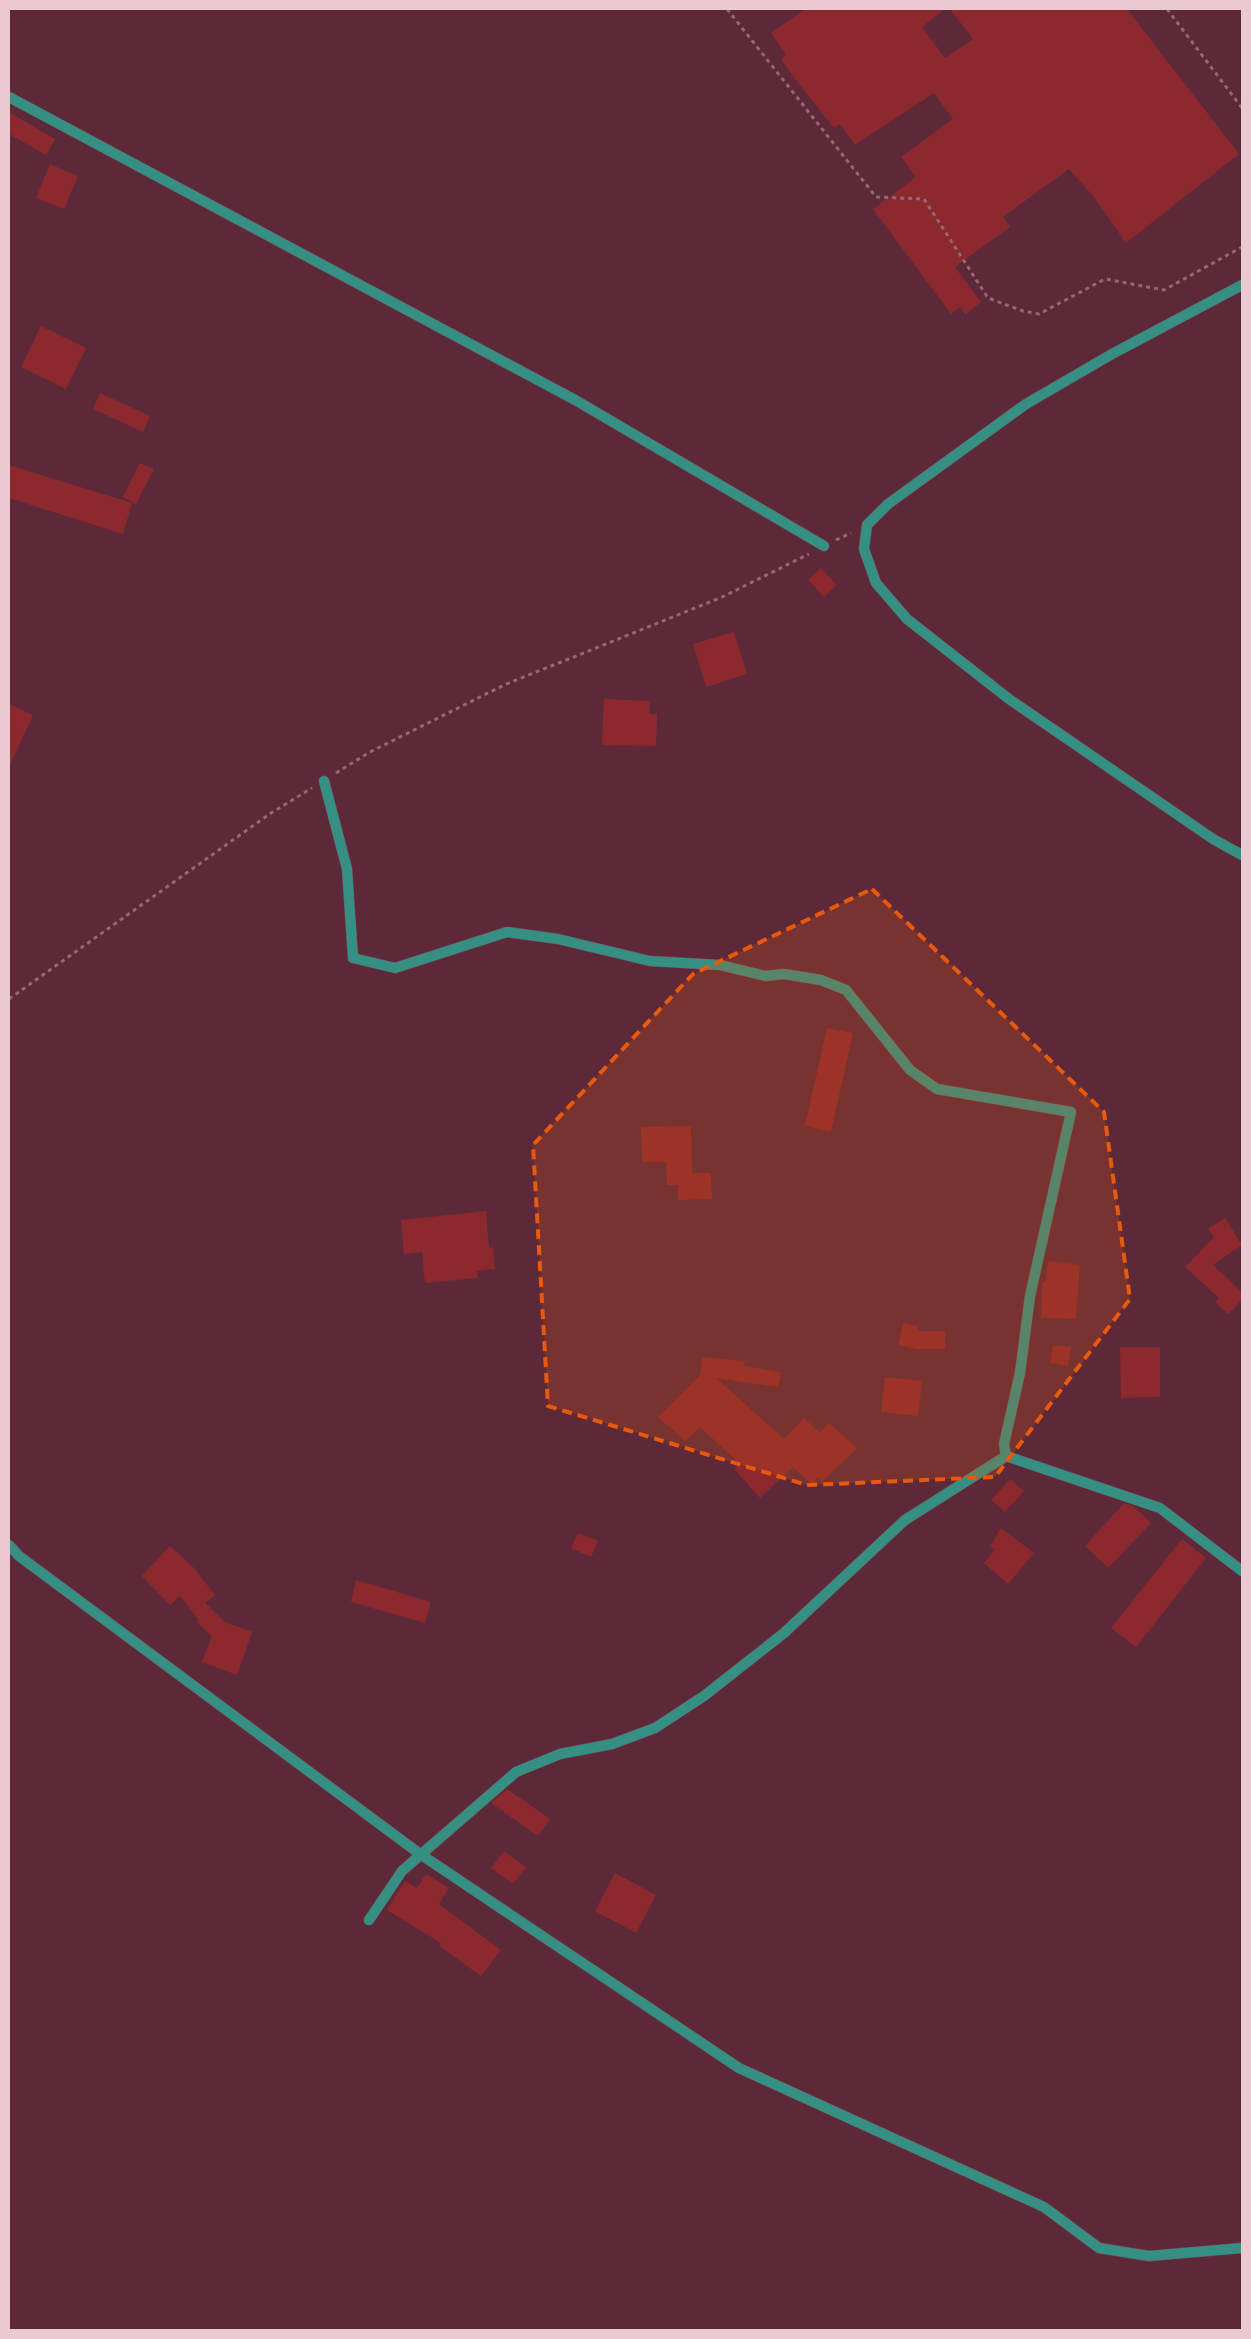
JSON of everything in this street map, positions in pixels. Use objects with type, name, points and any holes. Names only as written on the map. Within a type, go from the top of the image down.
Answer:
[{"type":"street","points":[[9,97],[577,401],[824,546]]},
{"type":"street","points":[[1242,285],[1112,354],[1026,404],[888,504],[867,525],[864,549],[876,583],[907,619],[1017,704],[1213,839],[1242,855]]},
{"type":"street","points":[[324,781],[347,869],[353,958],[395,968],[507,932],[558,939],[650,961],[720,965],[765,976],[784,974],[821,980],[846,990],[910,1070],[937,1088],[1071,1112],[1030,1296],[1020,1373],[1004,1444],[1006,1456]]},
{"type":"street","points":[[1006,1456],[1160,1508],[1242,1571]]},
{"type":"street","points":[[369,1920],[402,1871],[516,1772],[560,1754],[612,1744],[654,1728],[704,1696],[784,1632],[905,1520],[1006,1456]]},
{"type":"street","points":[[9,1545],[19,1556],[420,1854],[739,2068],[1044,2207],[1099,2248],[1149,2256],[1242,2248]]},
{"type":"path","points":[[727,9],[876,197],[924,199],[988,298],[1023,311],[1039,314],[1105,279],[1164,290],[1242,247]]},
{"type":"path","points":[[1167,9],[1242,108]]},
{"type":"path","points":[[9,999],[271,813],[370,752],[504,686],[720,598],[867,525]]},
{"type":"highlighted area","points":[[872,889],[1104,1112],[1130,1299],[995,1477],[807,1485],[548,1406],[533,1145],[693,974]]},
{"type":"building","points":[[805,9],[945,9],[922,27],[945,58],[973,39],[950,9],[1127,9],[1239,154],[1126,243],[1094,197],[1069,169],[1003,217],[1010,227],[955,267],[981,302],[965,314],[960,307],[951,314],[873,209],[916,177],[901,157],[953,119],[934,93],[855,145],[840,124],[834,128],[795,79],[781,59],[786,55],[771,33]]},
{"type":"building","points":[[9,112],[55,139],[46,155],[9,134]]},
{"type":"building","points":[[50,164],[78,176],[64,209],[36,198]]},
{"type":"building","points":[[41,326],[86,348],[66,389],[21,367]]},
{"type":"building","points":[[100,393],[150,416],[143,432],[93,409]]},
{"type":"building","points":[[140,463],[154,469],[136,504],[123,497]]},
{"type":"building","points":[[9,465],[132,503],[123,534],[9,498]]},
{"type":"building","points":[[821,568],[837,585],[824,597],[808,580]]},
{"type":"building","points":[[734,632],[747,674],[706,687],[693,644]]},
{"type":"building","points":[[604,699],[650,701],[649,714],[657,714],[656,746],[602,745]]},
{"type":"building","points":[[9,704],[33,715],[9,767]]},
{"type":"building","points":[[827,1028],[853,1033],[831,1132],[805,1126]]},
{"type":"building","points":[[691,1126],[692,1173],[711,1173],[712,1199],[678,1200],[678,1185],[667,1185],[666,1162],[642,1162],[641,1127]]},
{"type":"building","points":[[486,1211],[489,1248],[493,1247],[495,1269],[477,1271],[478,1278],[425,1283],[422,1252],[404,1254],[401,1220]]},
{"type":"building","points":[[1225,1218],[1242,1245],[1213,1265],[1242,1292],[1242,1300],[1228,1314],[1215,1302],[1219,1298],[1185,1267],[1214,1237],[1208,1229]]},
{"type":"building","points":[[1048,1261],[1080,1265],[1076,1319],[1041,1318],[1042,1283],[1045,1283]]},
{"type":"building","points":[[903,1323],[918,1326],[917,1331],[945,1331],[945,1349],[917,1349],[898,1345]]},
{"type":"building","points":[[1053,1345],[1071,1347],[1068,1366],[1050,1363]]},
{"type":"building","points":[[1120,1347],[1160,1347],[1160,1397],[1121,1398]]},
{"type":"building","points":[[702,1357],[745,1361],[744,1366],[781,1372],[778,1387],[716,1378],[784,1439],[804,1418],[820,1433],[829,1423],[857,1448],[822,1482],[818,1478],[812,1484],[793,1467],[760,1498],[734,1469],[740,1464],[700,1427],[685,1441],[658,1417],[700,1375]]},
{"type":"building","points":[[885,1377],[922,1381],[918,1416],[881,1412]]},
{"type":"building","points":[[1010,1479],[1024,1491],[1005,1512],[991,1500]]},
{"type":"building","points":[[1124,1503],[1133,1506],[1151,1523],[1108,1568],[1085,1546]]},
{"type":"building","points":[[1001,1528],[1034,1553],[1008,1584],[984,1563],[995,1550],[990,1546]]},
{"type":"building","points":[[578,1533],[598,1541],[591,1557],[571,1548]]},
{"type":"building","points":[[1182,1539],[1206,1558],[1136,1647],[1111,1628]]},
{"type":"building","points":[[170,1546],[193,1567],[215,1595],[205,1603],[225,1622],[252,1632],[237,1675],[202,1662],[212,1636],[197,1622],[199,1620],[180,1596],[170,1605],[142,1576]]},
{"type":"building","points":[[356,1580],[431,1602],[425,1623],[351,1602]]},
{"type":"building","points":[[507,1789],[550,1819],[538,1836],[491,1803]]},
{"type":"building","points":[[504,1851],[526,1867],[513,1884],[491,1868]]},
{"type":"building","points":[[615,1873],[656,1895],[636,1933],[595,1911]]},
{"type":"building","points":[[426,1874],[449,1888],[439,1904],[501,1950],[481,1976],[439,1946],[441,1943],[387,1910],[405,1881],[417,1888]]}]
